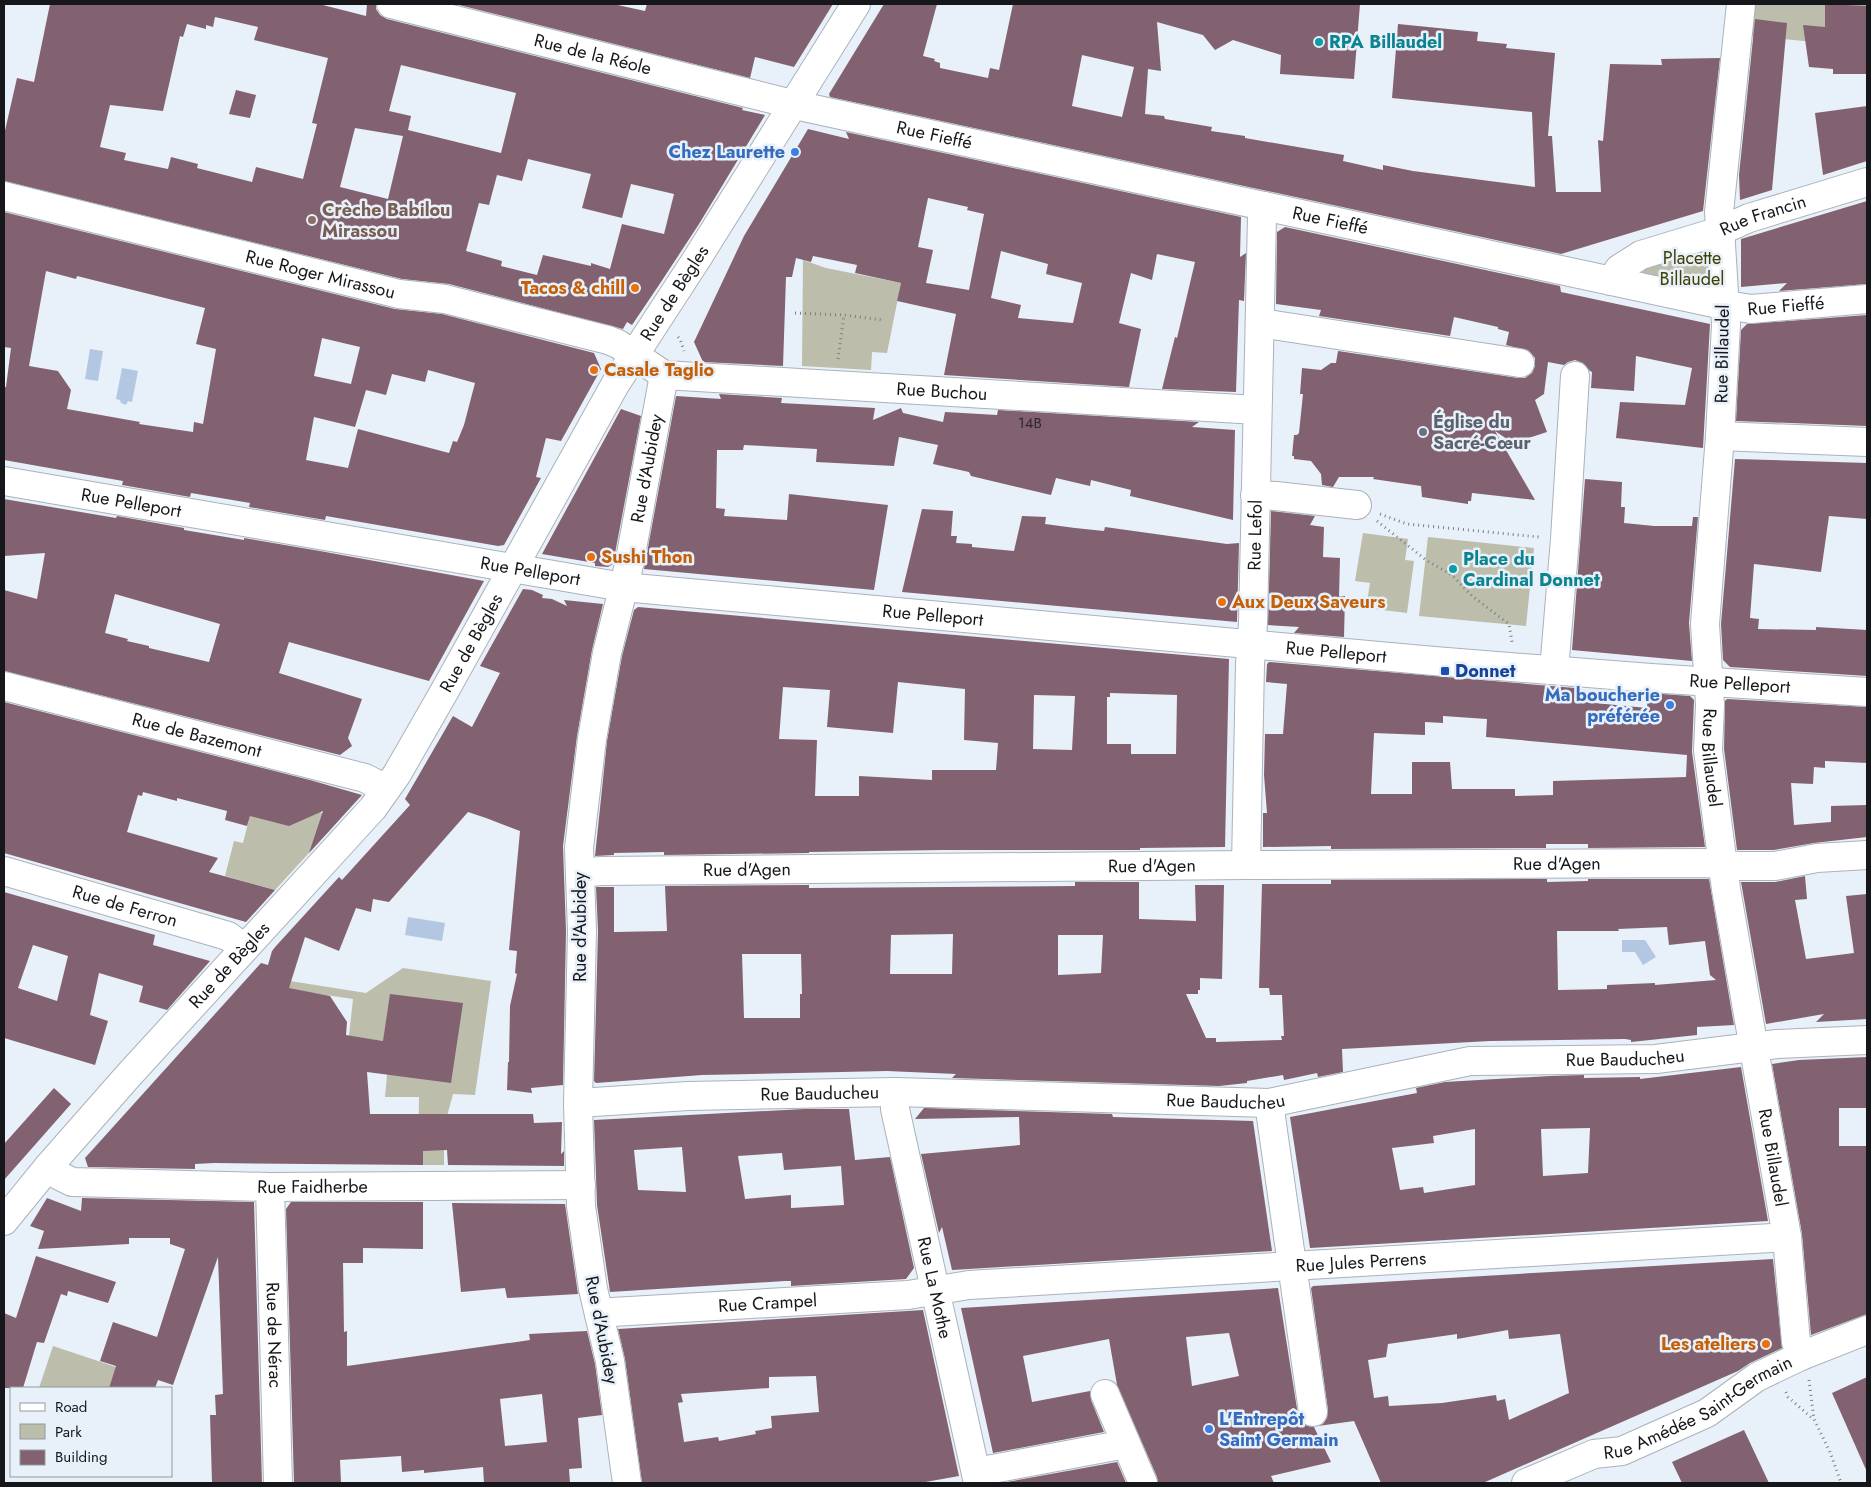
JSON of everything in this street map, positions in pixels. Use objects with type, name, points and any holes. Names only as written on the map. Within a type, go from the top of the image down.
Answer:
[{"type":"street","name":"Rue de la Réole","points":[[391,4],[794,104]]},
{"type":"street","name":"Rue de Bègles","points":[[4,1221],[48,1167],[244,948],[373,808],[444,692],[616,383],[856,4]]},
{"type":"street","name":"Rue Billaudel","points":[[1740,4],[1719,212],[1726,325],[1720,436],[1705,624],[1710,705],[1708,750],[1723,864],[1787,1237],[1796,1342],[1801,1356]]},
{"type":"street","name":"Rue Fieffé","points":[[794,104],[1725,305],[1751,309],[1867,299]]},
{"type":"street","name":"Rue Francin","points":[[1611,281],[1620,269],[1641,255],[1720,232],[1749,218],[1867,182]]},
{"type":"street","name":"Rue Roger Mirassou","points":[[4,196],[399,294],[445,299],[589,335],[618,344],[635,355]]},
{"type":"street","name":"Rue Lefol","points":[[1246,865],[1262,216],[1264,206]]},
{"type":"street","points":[[1260,323],[1520,363]]},
{"type":"street","points":[[635,355],[664,375]]},
{"type":"street","name":"Rue Buchou","points":[[664,375],[1257,410]]},
{"type":"street","name":"Rue d'Aubidey","points":[[627,1483],[610,1361],[593,1289],[582,1215],[578,1103],[582,930],[579,848],[592,739],[607,653],[629,565],[664,375]]},
{"type":"street","points":[[1554,670],[1565,539],[1575,376]]},
{"type":"street","points":[[1720,436],[1867,442]]},
{"type":"street","name":"Rue Pelleport","points":[[4,481],[623,587],[1554,670],[1867,692]]},
{"type":"street","points":[[1255,495],[1357,505]]},
{"type":"street","name":"Rue de Bazemont","points":[[4,686],[365,778],[386,789]]},
{"type":"street","name":"Rue d'Agen","points":[[581,873],[611,871],[1246,865],[1723,864],[1775,866],[1817,858],[1867,855]]},
{"type":"street","name":"Rue de Ferron","points":[[4,871],[228,936],[244,948]]},
{"type":"street","name":"Rue Bauducheu","points":[[578,1103],[688,1096],[895,1092],[1269,1104],[1470,1061],[1656,1059],[1777,1044],[1867,1040]]},
{"type":"street","name":"Rue La Mothe","points":[[895,1092],[895,1109],[977,1477]]},
{"type":"street","points":[[1269,1104],[1313,1412]]},
{"type":"street","name":"Rue Faidherbe","points":[[48,1167],[72,1182],[270,1187],[581,1185]]},
{"type":"street","name":"Rue de Nérac","points":[[270,1187],[278,1483]]},
{"type":"street","name":"Rue Jules Perrens","points":[[935,1292],[969,1285],[1787,1237]]},
{"type":"street","name":"Rue Crampel","points":[[599,1314],[935,1292]]},
{"type":"street","name":"Rue Amédée Saint-Germain","points":[[1526,1483],[1594,1454],[1622,1451],[1707,1413],[1756,1377],[1801,1356],[1867,1330]]},
{"type":"street","points":[[1105,1394],[1143,1483]]},
{"type":"street","points":[[977,1477],[1126,1444]]},
{"type":"path","points":[[795,313],[844,315],[883,320]]},
{"type":"path","points":[[838,359],[844,315]]},
{"type":"path","points":[[1357,505],[1407,524],[1565,539]]},
{"type":"path","points":[[1357,505],[1426,560],[1452,575],[1472,596],[1509,624],[1513,649],[1510,666]]},
{"type":"path","points":[[1801,1356],[1810,1381],[1814,1419],[1830,1452],[1841,1483]]},
{"type":"path","points":[[1776,1368],[1788,1397],[1814,1419]]},
{"type":"green space","points":[[1755,4],[1867,4],[1867,56],[1814,42],[1751,36]]},
{"type":"green space","name":"Placette Billaudel","points":[[1711,243],[1711,290],[1641,279],[1645,267]]},
{"type":"green space","points":[[803,260],[826,268],[901,283],[887,353],[872,352],[871,370],[802,366]]},
{"type":"green space","points":[[1363,533],[1408,539],[1405,560],[1414,561],[1407,613],[1366,608],[1370,583],[1355,581]]},
{"type":"green space","points":[[1428,537],[1534,548],[1526,626],[1419,616]]},
{"type":"green space","points":[[262,768],[300,807],[341,818],[275,890],[225,876],[234,841],[243,843]]},
{"type":"green space","points":[[403,968],[491,981],[475,1095],[453,1094],[444,1127],[444,1165],[418,1165],[419,1097],[385,1097],[390,1042],[349,1036],[353,999],[243,983],[290,981],[366,993]]},
{"type":"green space","points":[[53,1346],[116,1367],[109,1387],[39,1387]]},
{"type":"water","points":[[90,349],[103,351],[98,381],[85,379]]},
{"type":"water","points":[[122,368],[138,371],[132,402],[128,401],[126,405],[116,399]]},
{"type":"water","points":[[408,917],[445,923],[442,941],[405,935]]},
{"type":"water","points":[[1622,940],[1645,940],[1656,957],[1643,965],[1635,952],[1622,952]]},
{"type":"building","points":[[50,4],[319,4],[366,16],[367,4],[376,4],[376,9],[380,15],[387,19],[765,115],[699,224],[661,282],[632,325],[627,322],[623,329],[449,284],[402,279],[4,181],[4,135],[17,78],[34,82]],"holes":[[[215,17],[258,27],[254,40],[328,58],[312,123],[317,124],[303,179],[256,167],[252,182],[197,168],[198,164],[171,157],[168,169],[124,160],[126,153],[100,147],[110,105],[163,111],[180,36],[183,37],[187,24],[206,29],[206,25],[213,27]],[[401,65],[516,93],[501,153],[408,130],[411,116],[389,111]],[[355,128],[403,136],[388,199],[340,187]],[[528,159],[591,174],[582,208],[622,218],[631,184],[674,194],[664,234],[622,224],[610,269],[591,263],[591,266],[543,255],[537,275],[501,266],[502,261],[466,251],[479,203],[489,205],[497,175],[522,181]]]},
{"type":"building","points":[[455,4],[613,4],[645,11],[647,4],[833,4],[794,67],[755,57],[750,78]]},
{"type":"building","points":[[884,4],[937,4],[923,56],[935,59],[934,61],[940,63],[940,68],[988,78],[990,68],[999,70],[1013,4],[1360,4],[1354,79],[1280,74],[1281,55],[1233,40],[1215,50],[1203,35],[1157,22],[1161,71],[1148,69],[1145,114],[1164,116],[1165,119],[1212,127],[1211,131],[1344,155],[1343,161],[1383,170],[1383,165],[1413,171],[1535,187],[1532,112],[1392,98],[1398,24],[1478,32],[1477,41],[1507,44],[1506,48],[1555,53],[1548,136],[1552,136],[1556,192],[1601,192],[1598,140],[1603,141],[1610,64],[1662,65],[1661,59],[1720,58],[1703,211],[1561,254],[830,97],[829,94]],"holes":[[[1082,55],[1134,67],[1122,117],[1072,106]]]},
{"type":"building","points":[[1825,4],[1867,6],[1867,74],[1833,74],[1833,69],[1809,67],[1803,25],[1825,27]]},
{"type":"building","points":[[1755,19],[1787,23],[1772,190],[1740,200],[1739,175]]},
{"type":"building","points":[[236,90],[256,95],[250,118],[229,114]]},
{"type":"building","points":[[1867,106],[1867,161],[1823,175],[1815,113]]},
{"type":"building","points":[[808,129],[849,139],[846,132],[1241,217],[1240,257],[1246,253],[1244,301],[1239,300],[1236,392],[1162,389],[1175,337],[1177,338],[1195,262],[1157,254],[1152,280],[1131,273],[1119,323],[1141,329],[1129,387],[944,375],[956,314],[897,301],[901,283],[855,273],[857,265],[813,256],[811,262],[796,258],[792,277],[786,277],[783,366],[703,362],[694,342],[744,236]],"holes":[[[928,198],[968,207],[967,210],[984,214],[969,290],[926,283],[933,250],[918,247]],[[1001,251],[1048,264],[1046,274],[1082,283],[1073,323],[1018,318],[1021,305],[991,298]]]},
{"type":"building","points":[[1867,201],[1867,284],[1779,291],[1787,283],[1741,287],[1741,239]]},
{"type":"building","points":[[4,212],[395,309],[442,314],[594,353],[601,369],[561,441],[546,438],[536,477],[541,478],[504,545],[498,546],[326,516],[325,520],[249,507],[250,503],[191,493],[190,497],[122,485],[123,481],[4,460],[4,387],[6,387],[11,348],[4,347]],"holes":[[[46,271],[76,279],[77,276],[205,308],[196,344],[216,349],[203,424],[194,422],[193,432],[139,424],[140,422],[67,409],[71,390],[58,371],[29,366]],[[322,338],[360,347],[351,384],[314,376]],[[428,370],[475,383],[464,425],[457,442],[453,441],[449,453],[358,429],[348,468],[306,460],[314,417],[355,427],[366,390],[386,395],[392,374],[425,382]]]},
{"type":"building","points":[[1285,227],[1560,286],[1561,292],[1710,324],[1703,448],[1616,438],[1620,402],[1685,405],[1692,368],[1636,356],[1634,391],[1591,388],[1592,372],[1583,363],[1575,360],[1564,365],[1548,362],[1544,394],[1535,400],[1547,432],[1513,443],[1495,431],[1535,500],[1472,493],[1471,501],[1468,501],[1468,504],[1422,497],[1421,486],[1373,479],[1374,477],[1339,477],[1333,487],[1322,485],[1321,474],[1311,461],[1294,459],[1294,456],[1292,456],[1294,435],[1299,433],[1303,394],[1300,394],[1302,368],[1321,370],[1331,363],[1336,363],[1338,351],[1525,378],[1532,373],[1535,366],[1535,358],[1529,351],[1506,345],[1509,332],[1498,329],[1498,327],[1454,317],[1450,336],[1319,316],[1321,310],[1276,304],[1277,232]]},
{"type":"building","points":[[1867,315],[1867,426],[1736,421],[1741,330],[1747,324]]},
{"type":"building","points":[[719,394],[782,398],[781,403],[875,408],[873,420],[901,408],[903,413],[943,422],[945,412],[997,415],[998,410],[1199,422],[1192,427],[1235,430],[1233,520],[1130,496],[1131,490],[1091,480],[1090,486],[1056,478],[1051,495],[971,476],[969,472],[933,464],[938,445],[899,437],[894,466],[816,462],[817,449],[744,445],[743,450],[717,450],[716,508],[725,509],[724,516],[787,520],[789,494],[888,505],[874,590],[644,569],[676,396],[721,399]]},
{"type":"building","points":[[621,409],[641,416],[613,564],[608,567],[595,566],[595,563],[542,554]]},
{"type":"building","points":[[1735,459],[1867,463],[1867,519],[1829,516],[1821,572],[1754,564],[1750,618],[1759,619],[1758,629],[1816,630],[1816,627],[1867,630],[1867,676],[1730,667],[1723,660],[1721,624]]},
{"type":"building","points":[[1585,479],[1622,482],[1621,507],[1625,507],[1624,523],[1654,526],[1692,526],[1693,517],[1698,517],[1689,623],[1692,661],[1572,650]]},
{"type":"building","points":[[4,499],[116,518],[117,516],[184,528],[184,530],[244,540],[244,538],[484,581],[429,681],[289,642],[279,673],[362,699],[348,738],[352,746],[340,755],[4,671],[4,590],[37,599],[45,553],[4,556]],"holes":[[[115,594],[220,624],[209,662],[149,648],[149,646],[105,633]]]},
{"type":"building","points":[[922,509],[953,511],[951,536],[957,536],[956,543],[972,544],[972,547],[1014,551],[1022,516],[1046,517],[1045,524],[1075,528],[1104,531],[1105,527],[1227,544],[1239,543],[1237,622],[902,592]]},
{"type":"building","points":[[1271,511],[1315,516],[1310,525],[1324,527],[1323,557],[1340,558],[1339,596],[1345,596],[1344,637],[1294,633],[1299,627],[1268,625]]},
{"type":"building","points":[[523,589],[532,590],[543,595],[542,598],[552,599],[567,606],[564,600],[603,604],[592,650],[577,736],[563,846],[566,931],[563,1085],[531,1088],[532,1093],[507,1090],[510,1006],[517,974],[515,973],[517,951],[509,950],[520,831],[486,818],[468,812],[389,902],[373,899],[371,912],[356,908],[339,951],[305,937],[289,988],[330,996],[347,1022],[346,1035],[383,1041],[390,994],[463,1003],[451,1083],[367,1072],[370,1114],[533,1114],[534,1123],[562,1122],[561,1154],[564,1151],[564,1166],[448,1165],[447,1150],[423,1151],[423,1165],[214,1163],[195,1164],[195,1169],[88,1167],[85,1158],[261,963],[268,965],[272,951],[276,946],[339,877],[342,880],[410,805],[405,799],[453,716],[472,727],[500,673],[480,666]]},
{"type":"building","points":[[638,607],[1229,659],[1225,847],[1140,848],[1140,850],[942,850],[664,855],[664,852],[614,853],[614,855],[595,856],[607,741],[622,656],[634,610]],"holes":[[[898,682],[965,689],[964,740],[998,743],[996,770],[932,770],[932,780],[859,776],[859,796],[815,796],[817,740],[779,739],[783,687],[830,690],[827,727],[893,733]],[[1110,693],[1177,695],[1176,754],[1131,754],[1131,744],[1107,744],[1107,697],[1110,697]],[[1034,695],[1075,696],[1072,750],[1033,749]]]},
{"type":"building","points":[[1269,662],[1575,688],[1574,701],[1647,708],[1648,693],[1690,696],[1694,700],[1692,752],[1705,847],[1588,848],[1588,844],[1546,844],[1546,848],[1331,849],[1331,846],[1263,847],[1263,813],[1267,813],[1264,775],[1265,734],[1283,734],[1287,684],[1266,682],[1267,664]],"holes":[[[1443,716],[1487,719],[1486,737],[1687,755],[1686,777],[1553,781],[1553,795],[1515,796],[1515,789],[1452,789],[1450,762],[1412,762],[1412,794],[1371,794],[1374,733],[1425,735],[1425,722],[1443,723]]]},
{"type":"building","points":[[1727,699],[1867,707],[1867,763],[1825,761],[1825,768],[1814,767],[1813,784],[1791,783],[1794,825],[1831,822],[1831,806],[1867,805],[1867,837],[1774,850],[1737,850],[1724,749],[1725,701]]},
{"type":"building","points":[[4,702],[362,795],[309,853],[323,811],[289,826],[250,816],[247,826],[225,820],[227,811],[177,798],[177,801],[143,792],[142,796],[138,795],[127,832],[218,858],[209,872],[275,890],[246,922],[4,853]]},
{"type":"building","points":[[1805,876],[1807,899],[1795,900],[1806,959],[1854,953],[1846,896],[1867,894],[1867,1019],[1816,1022],[1824,1014],[1766,1024],[1741,882],[1775,882]]},
{"type":"building","points":[[1547,879],[1547,882],[1588,881],[1588,879],[1709,879],[1734,1025],[1697,1027],[1697,1035],[1631,1042],[1631,1040],[1625,1039],[1490,1041],[1342,1049],[1343,1072],[1318,1077],[1317,1073],[1284,1080],[1283,1075],[1247,1081],[1247,1083],[1219,1086],[952,1078],[956,1074],[887,1071],[702,1075],[596,1083],[594,1081],[598,931],[596,887],[614,887],[614,932],[667,931],[665,886],[809,885],[809,888],[1075,886],[1075,882],[1139,882],[1139,919],[1196,921],[1195,885],[1224,885],[1222,979],[1200,978],[1198,994],[1186,994],[1206,1038],[1216,1038],[1216,1042],[1282,1040],[1281,1036],[1284,1036],[1282,995],[1270,995],[1269,988],[1259,988],[1262,884],[1331,884],[1331,880]],"holes":[[[1667,927],[1669,945],[1705,941],[1710,975],[1716,980],[1655,985],[1655,983],[1607,985],[1607,989],[1558,990],[1557,931],[1619,931],[1618,929]],[[953,934],[952,974],[890,974],[891,935]],[[1058,935],[1103,935],[1101,973],[1058,975]],[[742,954],[801,954],[802,994],[800,994],[800,1018],[744,1018]]]},
{"type":"building","points":[[4,892],[155,935],[153,945],[210,961],[167,1010],[139,1002],[143,986],[99,973],[90,1015],[108,1021],[95,1065],[4,1038]],"holes":[[[33,945],[68,956],[57,1001],[18,988]]]},
{"type":"building","points":[[1867,1057],[1867,1108],[1839,1108],[1839,1146],[1867,1146],[1867,1314],[1811,1335],[1802,1234],[1772,1064],[1799,1060]]},
{"type":"building","points":[[1741,1067],[1768,1221],[1310,1248],[1290,1117],[1417,1093],[1416,1088],[1445,1082],[1584,1075],[1584,1078],[1640,1077],[1640,1079]],"holes":[[[1590,1128],[1588,1173],[1543,1176],[1541,1129]],[[1475,1129],[1475,1185],[1424,1193],[1423,1187],[1400,1190],[1392,1148],[1434,1143],[1433,1136]]]},
{"type":"building","points":[[54,1088],[71,1104],[4,1180],[4,1144]]},
{"type":"building","points":[[924,1108],[1112,1114],[1113,1117],[1253,1121],[1272,1251],[952,1270],[942,1227],[939,1233],[921,1154],[1020,1145],[1019,1117],[915,1119]]},
{"type":"building","points":[[804,1109],[849,1109],[855,1160],[890,1157],[914,1268],[906,1279],[791,1286],[791,1281],[785,1281],[610,1292],[597,1205],[594,1120]],"holes":[[[682,1147],[686,1192],[638,1190],[634,1150]],[[782,1153],[784,1170],[841,1166],[844,1205],[791,1208],[791,1195],[745,1199],[738,1156]]]},
{"type":"building","points":[[47,1198],[81,1211],[82,1198],[254,1202],[262,1483],[212,1483],[210,1415],[216,1415],[215,1395],[223,1394],[218,1257],[173,1385],[158,1380],[155,1387],[109,1387],[116,1366],[100,1361],[113,1322],[157,1337],[185,1249],[170,1244],[170,1238],[129,1238],[129,1244],[38,1249],[44,1231],[30,1226]]},
{"type":"building","points":[[291,1202],[423,1202],[423,1249],[363,1248],[363,1263],[343,1263],[344,1332],[347,1331],[347,1366],[530,1340],[529,1334],[587,1331],[595,1364],[602,1415],[578,1418],[582,1468],[569,1469],[570,1483],[484,1483],[483,1467],[424,1473],[424,1470],[402,1472],[401,1456],[340,1460],[341,1483],[294,1483],[286,1209]],"holes":[[[542,1394],[547,1442],[505,1446],[500,1399]]]},
{"type":"building","points":[[452,1203],[565,1204],[578,1294],[507,1298],[505,1288],[461,1292]]},
{"type":"building","points":[[36,1256],[116,1282],[108,1303],[68,1291],[67,1296],[61,1294],[44,1343],[37,1342],[23,1387],[4,1388],[4,1313],[16,1318]]},
{"type":"building","points":[[1773,1259],[1782,1348],[1750,1363],[1738,1371],[1483,1483],[1381,1483],[1354,1421],[1318,1426],[1323,1424],[1327,1418],[1328,1410],[1311,1288],[1313,1286]],"holes":[[[1508,1330],[1509,1339],[1560,1334],[1569,1393],[1509,1420],[1505,1399],[1497,1401],[1496,1395],[1442,1403],[1389,1406],[1388,1396],[1374,1398],[1368,1360],[1386,1357],[1388,1344],[1457,1334],[1457,1339]]]},
{"type":"building","points":[[1278,1288],[1298,1415],[1301,1422],[1307,1426],[1314,1427],[1331,1462],[1271,1476],[1274,1483],[1158,1483],[1117,1385],[1109,1339],[1023,1356],[1032,1402],[1090,1391],[1091,1400],[1104,1432],[993,1453],[961,1308]],"holes":[[[1229,1333],[1239,1376],[1192,1386],[1186,1337]]]},
{"type":"building","points":[[923,1310],[959,1476],[920,1483],[642,1483],[625,1359],[618,1329]],"holes":[[[816,1376],[819,1412],[771,1416],[772,1428],[755,1431],[756,1434],[719,1441],[718,1437],[684,1442],[678,1403],[683,1402],[681,1394],[769,1388],[769,1377]]]},
{"type":"building","points":[[1867,1377],[1867,1472],[1832,1393]]},
{"type":"building","points":[[1744,1430],[1769,1483],[1682,1483],[1672,1462]]},
{"type":"building","points":[[1117,1462],[1126,1483],[1001,1483]]},
{"type":"place","name":"RPA Billaudel","points":[[1319,42]]},
{"type":"place","name":"Chez Laurette","points":[[795,152]]},
{"type":"place","name":"Crèche Babilou Mirassou","points":[[312,220]]},
{"type":"place","name":"Tacos & chill","points":[[635,288]]},
{"type":"place","name":"Casale Taglio","points":[[594,370]]},
{"type":"place","name":"Église du Sacré-Cœur","points":[[1423,432]]},
{"type":"place","name":"Sushi Thon","points":[[591,557]]},
{"type":"place","name":"Place du Cardinal Donnet","points":[[1453,569]]},
{"type":"place","name":"Aux Deux Saveurs","points":[[1222,602]]},
{"type":"place","name":"Donnet","points":[[1445,671]]},
{"type":"place","name":"Ma boucherie préférée","points":[[1670,705]]},
{"type":"place","name":"Les ateliers","points":[[1766,1344]]},
{"type":"place","name":"L'Entrepôt Saint Germain","points":[[1209,1429]]}]
